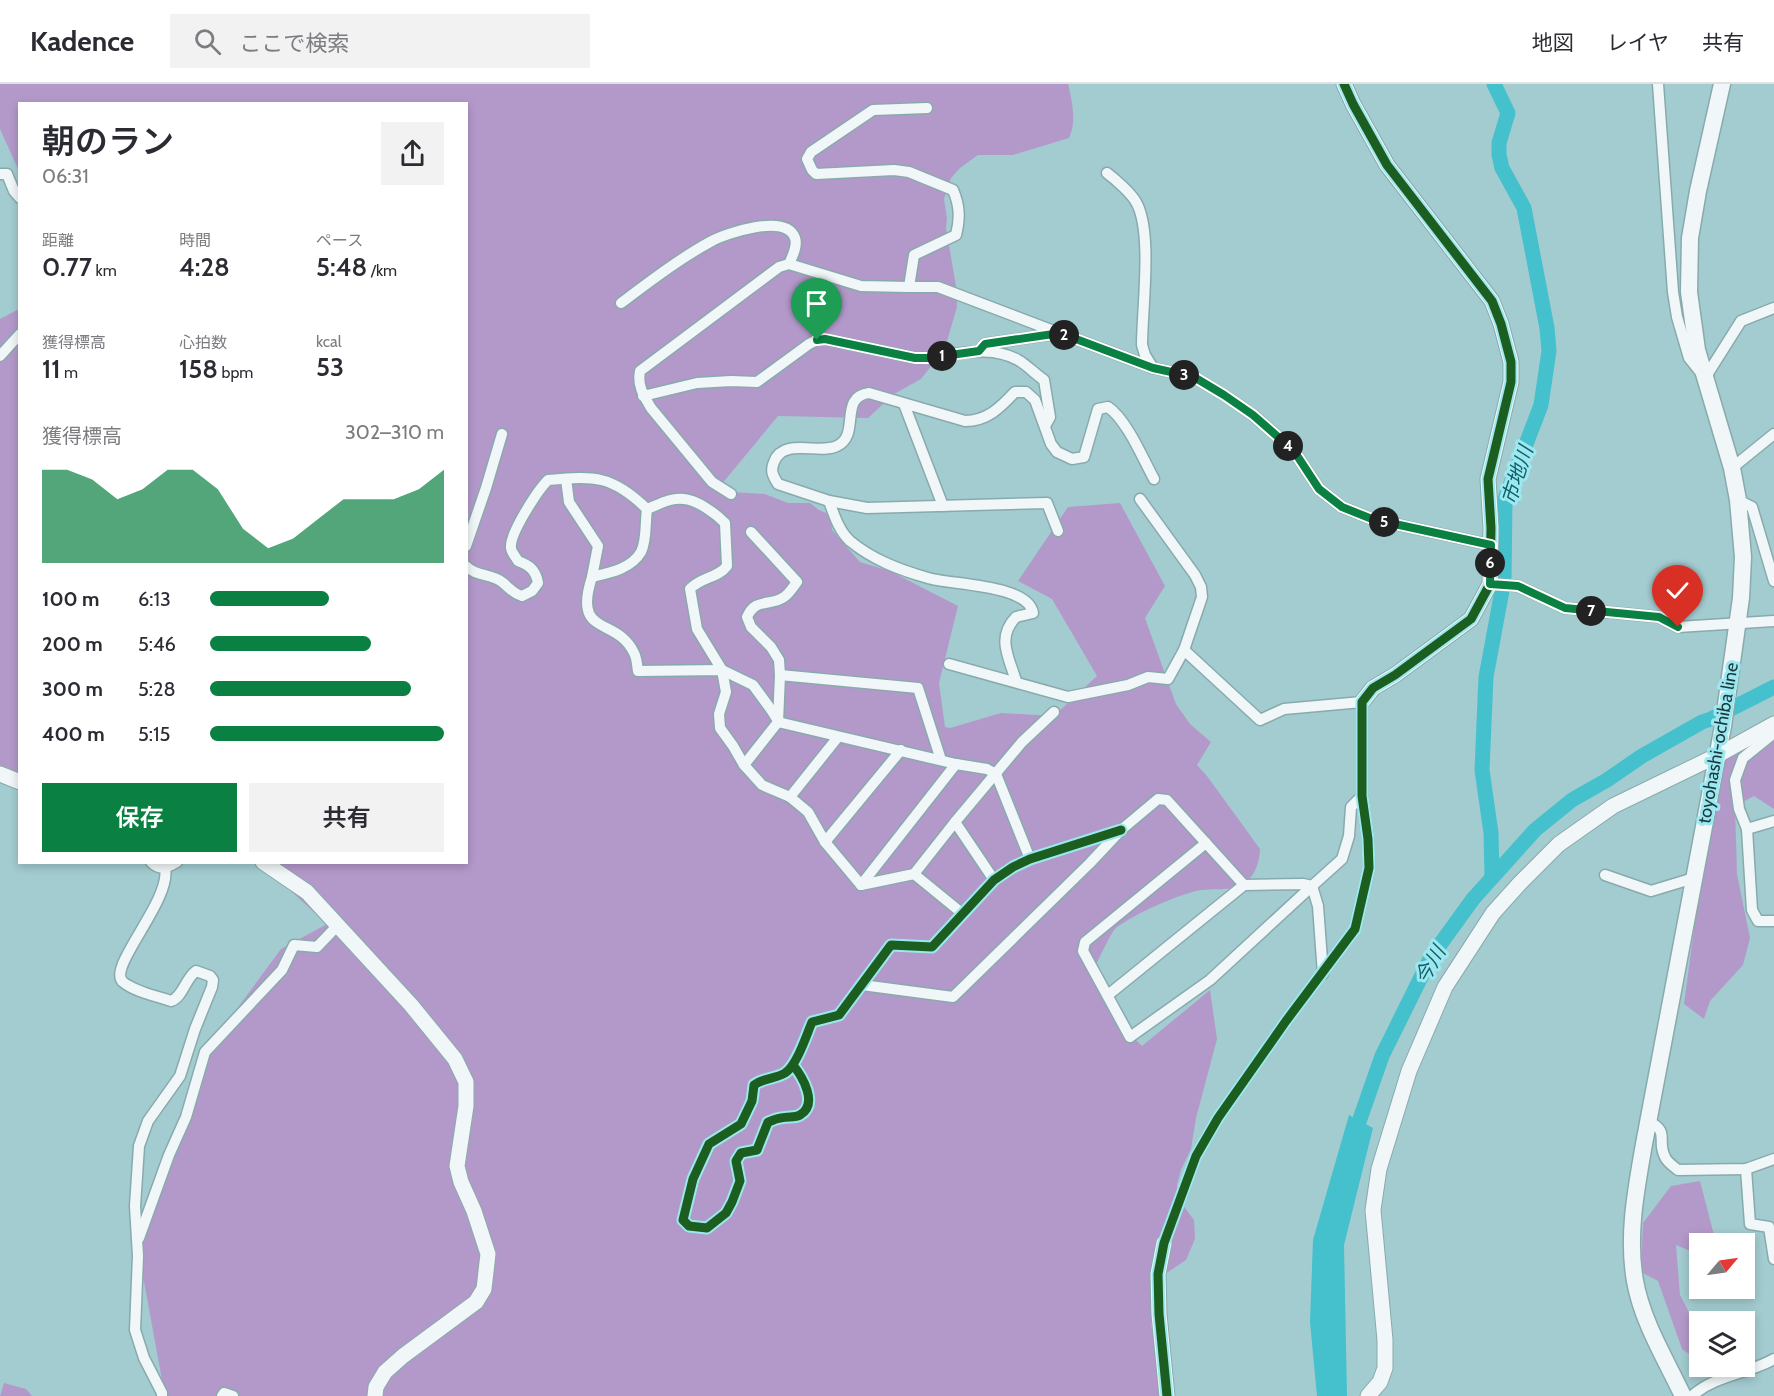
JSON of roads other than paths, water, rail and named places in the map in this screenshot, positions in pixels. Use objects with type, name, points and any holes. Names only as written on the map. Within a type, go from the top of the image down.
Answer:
[{"type":"main road","name":"toyohashi-ochiba line","points":[[1683,1396],[1651,1328],[1635,1281],[1632,1212],[1724,726],[1738,623],[1743,557],[1738,500],[1732,468],[1697,350],[1689,292],[1690,238],[1698,190],[1722,84]]},
{"type":"street","points":[[1167,1396],[1159,1314],[1158,1274],[1164,1243],[1196,1156],[1286,1021],[1355,929],[1369,868],[1368,838],[1362,796],[1362,702],[1374,688],[1471,619],[1490,584],[1488,479],[1511,382],[1510,362],[1501,324],[1492,301],[1387,165],[1344,84]]},
{"type":"street","points":[[1658,84],[1673,292],[1677,317],[1689,358],[1705,378],[1742,321],[1774,308]]},
{"type":"street","points":[[909,287],[914,255],[956,235],[960,220],[958,201],[953,190],[909,172],[894,170],[816,174],[807,159],[812,152],[873,110],[927,108]]},
{"type":"street","points":[[1107,173],[1135,201],[1143,218],[1145,238],[1143,345],[1145,355],[1153,368]]},
{"type":"street","points":[[0,174],[7,174],[18,196]]},
{"type":"street","points":[[621,303],[711,241],[769,225],[784,226],[795,236],[796,244],[789,264]]},
{"type":"street","points":[[731,494],[712,482],[690,458],[643,396],[638,381],[640,371],[766,275],[789,264],[861,286],[938,287],[1153,368],[1194,377],[1253,415],[1294,451],[1319,489],[1342,507],[1372,519],[1491,545]]},
{"type":"street","points":[[979,351],[985,344],[1060,333]]},
{"type":"street","points":[[0,356],[18,336]]},
{"type":"street","points":[[643,396],[697,383],[757,382],[817,340],[825,339],[915,358],[979,351],[1000,353],[1018,360],[1044,380],[1050,417],[1045,426]]},
{"type":"street","points":[[1058,531],[1047,503],[867,508],[829,501],[778,484],[773,476],[772,467],[776,457],[792,448],[832,449],[840,445],[848,437],[852,406],[860,394],[869,393],[965,421],[977,421],[998,411],[1015,392],[1026,392],[1035,400],[1051,444],[1057,452],[1072,459],[1081,458],[1086,451],[1098,409],[1108,407],[1128,433],[1154,479]]},
{"type":"street","points":[[904,404],[943,506]]},
{"type":"street","points":[[468,540],[502,434]]},
{"type":"street","points":[[1732,468],[1774,434]]},
{"type":"street","points":[[566,479],[569,502],[598,546],[592,577],[585,597],[588,612],[597,623],[620,636],[634,652],[638,671],[722,670],[753,686],[778,722],[956,764],[987,769],[996,774],[1030,859]]},
{"type":"street","points":[[468,568],[472,572],[501,580],[513,593],[522,596],[532,591],[538,583],[537,574],[529,565],[518,561],[511,548],[512,538],[541,487],[548,480],[605,480],[619,485],[647,510]]},
{"type":"street","points":[[647,510],[666,501],[684,499],[717,514],[725,523],[727,566],[722,572],[696,582],[690,589],[697,629],[722,670],[726,692],[719,714],[720,728],[734,746],[744,765],[762,785],[790,797],[808,812],[825,843],[861,885]]},
{"type":"street","points":[[950,664],[1068,697],[1128,685],[1148,677],[1168,679],[1184,650],[1202,597],[1201,587],[1195,575],[1140,499]]},
{"type":"street","points":[[1738,500],[1752,507],[1774,581]]},
{"type":"street","points":[[829,501],[838,524],[849,540],[886,565],[932,579],[980,585],[1003,591],[1026,602],[1033,614],[1016,617],[1005,633],[1004,643],[1016,681]]},
{"type":"street","points":[[592,577],[615,572],[627,566],[641,552],[647,510]]},
{"type":"street","points":[[744,765],[778,722],[780,675],[778,660],[771,647],[751,627],[747,618],[751,609],[761,603],[783,598],[797,582],[752,531]]},
{"type":"street","points":[[1490,584],[1518,586],[1565,608],[1659,617],[1678,627],[1774,621]]},
{"type":"street","points":[[1184,650],[1260,720],[1284,709],[1362,702]]},
{"type":"street","points":[[780,675],[918,688],[941,760]]},
{"type":"street","points":[[861,885],[914,874],[1036,727],[1054,712]]},
{"type":"street","points":[[1368,1396],[1380,1382],[1385,1368],[1385,1340],[1373,1210],[1379,1169],[1408,1071],[1445,987],[1493,913],[1559,844],[1613,806],[1718,755],[1774,724]]},
{"type":"street","points":[[1774,733],[1743,758],[1735,780],[1739,809],[1747,829],[1752,910],[1758,921],[1774,921]]},
{"type":"street","points":[[790,797],[838,737]]},
{"type":"street","points":[[825,843],[901,750]]},
{"type":"street","points":[[861,885],[956,764]]},
{"type":"street","points":[[0,774],[18,781]]},
{"type":"street","points":[[1206,843],[1085,942],[1083,951],[1130,1037],[1210,980],[1342,859],[1349,836],[1351,807],[1362,796]]},
{"type":"street","points":[[862,985],[953,997],[1121,830],[1149,804],[1158,799],[1167,800],[1244,885]]},
{"type":"street","points":[[1747,829],[1774,821]]},
{"type":"street","points":[[955,822],[994,880]]},
{"type":"street","points":[[793,1065],[804,1078],[809,1099],[804,1112],[798,1116],[768,1122],[757,1150],[741,1153],[736,1161],[741,1181],[726,1213],[707,1228],[689,1226],[683,1220],[684,1211],[693,1179],[709,1144],[741,1124],[752,1101],[754,1085],[761,1080],[786,1072],[793,1065],[812,1022],[839,1015],[891,945],[932,947],[994,880],[1013,867],[1030,859],[1121,830]]},
{"type":"street","points":[[153,864],[157,868],[165,868],[173,864]]},
{"type":"street","points":[[266,864],[307,892],[411,1005],[455,1059],[466,1082],[466,1106],[458,1166],[461,1182],[474,1210],[488,1254],[484,1289],[476,1302],[385,1372],[376,1387],[375,1396]]},
{"type":"street","points":[[162,1396],[144,1358],[135,1330],[137,1244],[135,1206],[139,1146],[148,1121],[180,1076],[213,980],[210,975],[196,971],[186,981],[179,997],[171,1001],[137,989],[120,979],[119,974],[124,957],[151,916],[163,891],[167,876],[165,868]]},
{"type":"street","points":[[914,874],[963,914]]},
{"type":"street","points":[[1605,875],[1651,891],[1694,878]]},
{"type":"street","points":[[1108,995],[1244,885],[1303,884],[1312,886]]},
{"type":"street","points":[[1312,886],[1318,906],[1323,974]]},
{"type":"street","points":[[137,1244],[169,1155],[186,1117],[205,1052],[282,970],[294,945],[317,946],[338,926]]},
{"type":"street","points":[[1648,1121],[1658,1126],[1662,1134],[1662,1150],[1666,1160],[1678,1170],[1746,1169],[1774,1159]]},
{"type":"street","points":[[1746,1169],[1750,1224],[1769,1227],[1774,1259]]},
{"type":"street","points":[[1692,1396],[1698,1390],[1718,1380],[1774,1359]]},
{"type":"street","points":[[222,1396],[224,1393],[233,1396]]},
{"type":"water","points":[[1349,1115],[1373,1128],[1344,1245],[1347,1396],[1317,1396],[1310,1322],[1313,1240]]},
{"type":"waterway","name":"市地川","points":[[1492,877],[1491,833],[1482,770],[1486,677],[1504,580],[1505,499],[1541,405],[1549,351],[1547,328],[1524,208],[1502,168],[1499,155],[1499,143],[1508,113],[1494,84]]},
{"type":"waterway","name":"今川","points":[[1353,1139],[1382,1056],[1431,957],[1473,899],[1535,830],[1572,800],[1642,756],[1702,722],[1774,687]]}]
